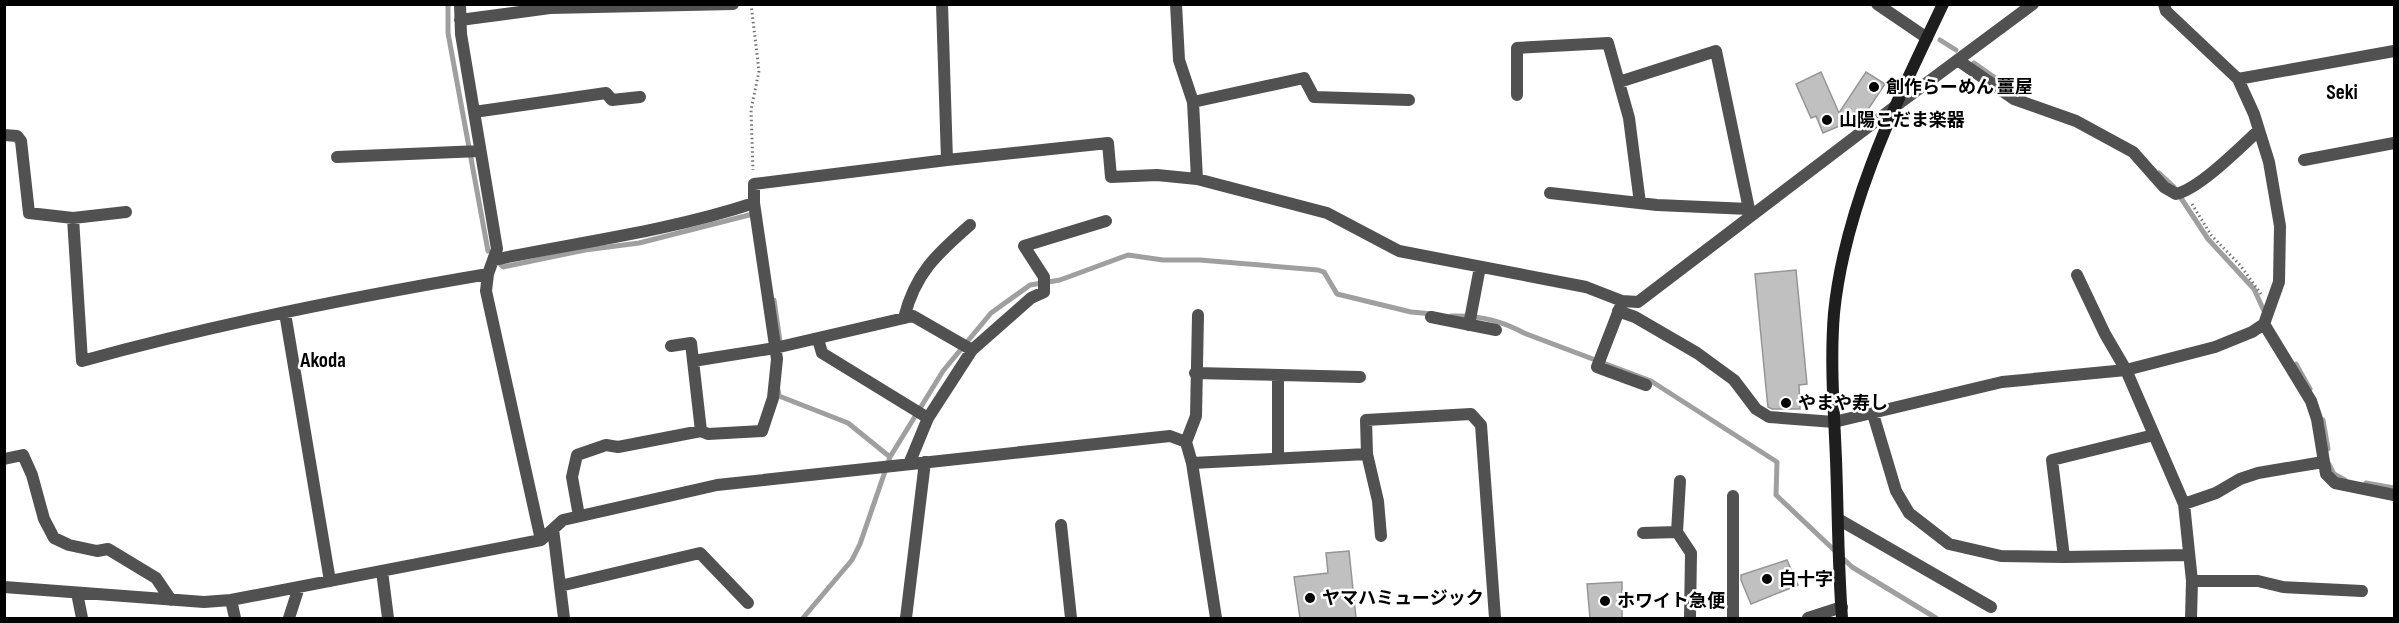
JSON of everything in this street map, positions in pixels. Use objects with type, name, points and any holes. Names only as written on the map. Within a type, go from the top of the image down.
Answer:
[{"type":"street","points":[[460,4],[460,20],[474,112],[474,151],[497,249],[488,274],[486,291],[541,540]]},
{"type":"street","points":[[460,20],[550,8],[733,4]]},
{"type":"street","points":[[942,4],[947,160]]},
{"type":"street","points":[[1176,4],[1179,60],[1193,102],[1197,179]]},
{"type":"street","points":[[1877,4],[1927,38]]},
{"type":"street","points":[[1808,618],[1842,613],[1834,422],[1834,312],[1841,277],[1856,213],[1893,108],[1943,4]]},
{"type":"street","points":[[1620,306],[1638,302],[1752,211],[1959,61],[2033,4]]},
{"type":"street","points":[[579,516],[572,477],[577,455],[606,445],[618,447],[701,431],[708,434],[762,431],[773,398],[779,347],[755,210],[754,184],[947,160],[1108,144],[1111,177],[1157,175],[1197,179],[1327,213],[1398,251],[1586,287],[1697,352],[1734,380],[1756,409],[1769,417],[1834,422],[2002,382],[2126,370],[2215,347],[2252,332],[2264,324],[2279,282],[2280,226],[2269,162],[2259,130],[2238,79],[2166,11],[2164,4]]},
{"type":"street","points":[[1517,94],[1517,48],[1608,43],[1629,118],[1640,203]]},
{"type":"street","points":[[1618,82],[1716,51],[1752,211]]},
{"type":"street","points":[[2238,79],[2394,51]]},
{"type":"street","points":[[1959,61],[2014,99],[2076,121],[2133,152],[2164,187],[2181,193],[2231,157],[2259,130]]},
{"type":"street","points":[[1193,102],[1304,78],[1314,97],[1408,100]]},
{"type":"street","points":[[474,112],[606,93],[612,100],[640,97]]},
{"type":"street","points":[[4,135],[17,136],[21,141],[29,213],[73,218],[126,212]]},
{"type":"street","points":[[2304,160],[2394,143]]},
{"type":"street","points":[[337,157],[474,151]]},
{"type":"street","points":[[1550,193],[1640,203],[1752,211]]},
{"type":"street","points":[[493,260],[576,243],[647,233],[755,210]]},
{"type":"street","points":[[73,218],[82,361],[156,341],[364,295],[488,274]]},
{"type":"street","points":[[909,464],[922,415],[967,347],[1031,298],[1044,292],[1045,281],[1024,246],[1106,221]]},
{"type":"street","points":[[904,318],[908,301],[931,260],[970,225]]},
{"type":"street","points":[[1470,319],[1480,267]]},
{"type":"street","points":[[2077,275],[2105,334],[2126,370],[2184,504],[2192,581],[2191,618]]},
{"type":"street","points":[[1620,306],[1597,367],[1646,385]]},
{"type":"street","points":[[285,313],[330,581]]},
{"type":"street","points":[[1198,315],[1195,373],[1196,416],[1186,442],[1192,463],[1213,617]]},
{"type":"street","points":[[693,361],[779,347],[913,316],[967,347]]},
{"type":"street","points":[[1431,317],[1470,319],[1496,330]]},
{"type":"street","points":[[2264,324],[2311,401],[2321,439],[2326,474],[2335,483],[2394,495]]},
{"type":"street","points":[[818,339],[822,353],[922,415]]},
{"type":"street","points":[[671,346],[691,343],[701,431]]},
{"type":"street","points":[[1195,373],[1359,377]]},
{"type":"street","points":[[1278,375],[1278,458]]},
{"type":"street","points":[[1381,536],[1378,501],[1367,454],[1366,420],[1471,414],[1481,425],[1495,618]]},
{"type":"street","points":[[1873,414],[1896,491],[1910,513],[1949,544],[2001,556],[2064,558],[2189,555]]},
{"type":"street","points":[[2064,558],[2052,460],[2154,435]]},
{"type":"street","points":[[4,587],[204,602],[231,600],[541,540],[563,520],[717,485],[1170,436],[1186,442]]},
{"type":"street","points":[[1192,463],[1367,454]]},
{"type":"street","points":[[4,459],[22,455],[32,475],[44,519],[54,538],[69,545],[97,551],[108,549],[156,578],[171,600]]},
{"type":"street","points":[[906,618],[925,462]]},
{"type":"street","points":[[2184,504],[2216,493],[2240,479],[2258,473],[2323,462]]},
{"type":"street","points":[[1680,481],[1677,532],[1691,553],[1690,618]]},
{"type":"street","points":[[1733,496],[1733,618]]},
{"type":"street","points":[[1838,519],[1991,607]]},
{"type":"street","points":[[1061,525],[1071,618]]},
{"type":"street","points":[[553,529],[564,618]]},
{"type":"street","points":[[1643,533],[1677,532]]},
{"type":"street","points":[[560,586],[700,552],[748,603]]},
{"type":"street","points":[[382,571],[387,618]]},
{"type":"street","points":[[2192,581],[2258,581],[2283,587],[2362,591]]},
{"type":"street","points":[[289,618],[299,587]]},
{"type":"street","points":[[77,593],[82,618]]},
{"type":"street","points":[[231,600],[235,618]]},
{"type":"path","points":[[751,4],[759,71],[751,110],[754,184]]},
{"type":"path","points":[[2181,193],[2211,235],[2240,265],[2270,309]]},
{"type":"building","points":[[1821,72],[1839,113],[1866,72],[1885,84],[1861,120],[1858,118],[1823,133],[1816,116],[1811,118],[1796,84]]},
{"type":"building","points":[[1796,270],[1807,384],[1799,385],[1800,409],[1772,409],[1768,407],[1755,274]]},
{"type":"building","points":[[1349,551],[1356,618],[1300,618],[1294,577],[1328,573],[1326,553]]},
{"type":"building","points":[[1787,560],[1798,585],[1751,604],[1741,575]]},
{"type":"building","name":"ホワイト急便","points":[[1622,582],[1622,618],[1590,618],[1587,584]]},
{"type":"waterway","points":[[448,4],[448,33],[488,251]]},
{"type":"waterway","points":[[1940,40],[1956,50]]},
{"type":"waterway","points":[[1974,63],[2024,98]]},
{"type":"waterway","points":[[2159,173],[2174,187]]},
{"type":"waterway","points":[[2179,195],[2208,239],[2254,289],[2264,311]]},
{"type":"waterway","points":[[501,265],[503,267],[585,250],[639,243],[757,213]]},
{"type":"waterway","points":[[803,618],[852,560],[860,544],[890,457],[943,371],[991,313],[1030,285],[1060,280],[1128,255],[1163,260],[1200,260],[1318,270],[1324,272],[1337,294],[1411,312],[1433,314]]},
{"type":"waterway","points":[[774,300],[781,348]]},
{"type":"waterway","points":[[1451,316],[1470,316],[1498,322],[1651,381],[1777,462],[1776,495],[1852,567],[1936,618]]},
{"type":"waterway","points":[[2296,364],[2310,389]]},
{"type":"waterway","points":[[778,390],[779,396],[848,423],[890,457]]},
{"type":"waterway","points":[[2323,420],[2328,449]]},
{"type":"waterway","points":[[2329,464],[2334,474],[2345,480]]},
{"type":"waterway","points":[[2366,483],[2394,488]]},
{"type":"place","name":"創作らーめん 薑屋","points":[[1874,87]]},
{"type":"place","name":"山陽こだま楽器","points":[[1827,120]]},
{"type":"place","name":"やまや寿し","points":[[1786,403]]},
{"type":"place","name":"白十字","points":[[1767,579]]},
{"type":"place","name":"ヤマハミュージック","points":[[1310,598]]},
{"type":"place","name":"ホワイト急便","points":[[1605,601]]},
{"type":"district","name":"Seki","points":[[2342,92]]},
{"type":"district","name":"Akoda","points":[[323,360]]}]
